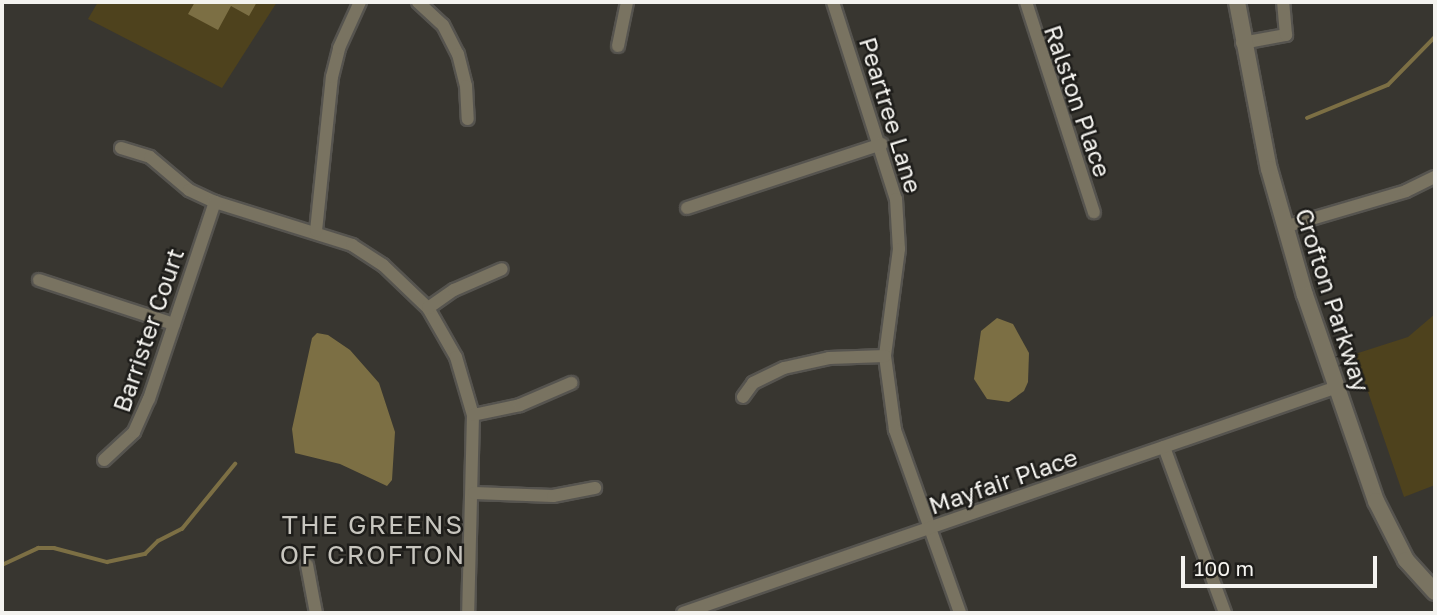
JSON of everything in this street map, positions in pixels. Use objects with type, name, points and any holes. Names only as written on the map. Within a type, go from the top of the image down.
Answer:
[{"type":"street","points":[[316,231],[332,77],[339,48],[360,2]]},
{"type":"street","points":[[418,2],[443,25],[458,54],[466,86],[468,119]]},
{"type":"street","points":[[618,46],[627,2]]},
{"type":"street","name":"Peartree Lane","points":[[833,2],[882,144],[899,225],[885,356],[895,430],[960,613]]},
{"type":"street","name":"Ralston Place","points":[[1026,2],[1094,212]]},
{"type":"street","name":"Crofton Parkway","points":[[1237,2],[1242,43],[1284,227],[1337,387],[1391,536],[1406,560],[1435,592]]},
{"type":"street","points":[[1242,43],[1286,34],[1283,2]]},
{"type":"street","points":[[687,208],[882,144]]},
{"type":"street","points":[[121,148],[150,157],[189,190],[215,202],[316,231],[352,245],[383,265],[428,308],[456,357],[473,415],[474,493],[468,613]]},
{"type":"street","points":[[1284,227],[1406,191],[1435,177]]},
{"type":"street","name":"Barrister Court","points":[[104,460],[134,432],[215,202]]},
{"type":"street","points":[[428,308],[454,290],[502,269]]},
{"type":"street","points":[[39,280],[174,324]]},
{"type":"street","points":[[743,397],[753,383],[784,368],[829,358],[885,356]]},
{"type":"street","points":[[473,415],[520,405],[570,383]]},
{"type":"street","name":"Mayfair Place","points":[[683,613],[1337,387]]},
{"type":"street","points":[[1164,447],[1225,613]]},
{"type":"street","points":[[474,493],[553,496],[595,488]]},
{"type":"street","points":[[307,565],[316,613]]},
{"type":"shaded area","points":[[98,2],[277,2],[222,88],[88,19]]},
{"type":"shaded area","points":[[195,2],[257,2],[249,16],[231,6],[218,30],[188,14]]},
{"type":"shaded area","points":[[1435,314],[1435,485],[1404,497],[1355,354],[1408,337]]},
{"type":"shaded area","points":[[997,318],[1013,324],[1029,353],[1028,382],[1024,391],[1009,402],[987,399],[974,379],[981,331]]},
{"type":"shaded area","points":[[317,333],[328,335],[350,350],[379,383],[395,432],[392,480],[387,486],[340,464],[295,453],[292,429],[312,338]]},
{"type":"waterway","points":[[1307,118],[1388,85],[1435,37]]},
{"type":"waterway","points":[[2,565],[38,548],[54,548],[107,562],[145,554],[158,541],[182,529],[235,464]]},
{"type":"district","name":"THE GREENS OF CROFTON","points":[[373,540]]}]
